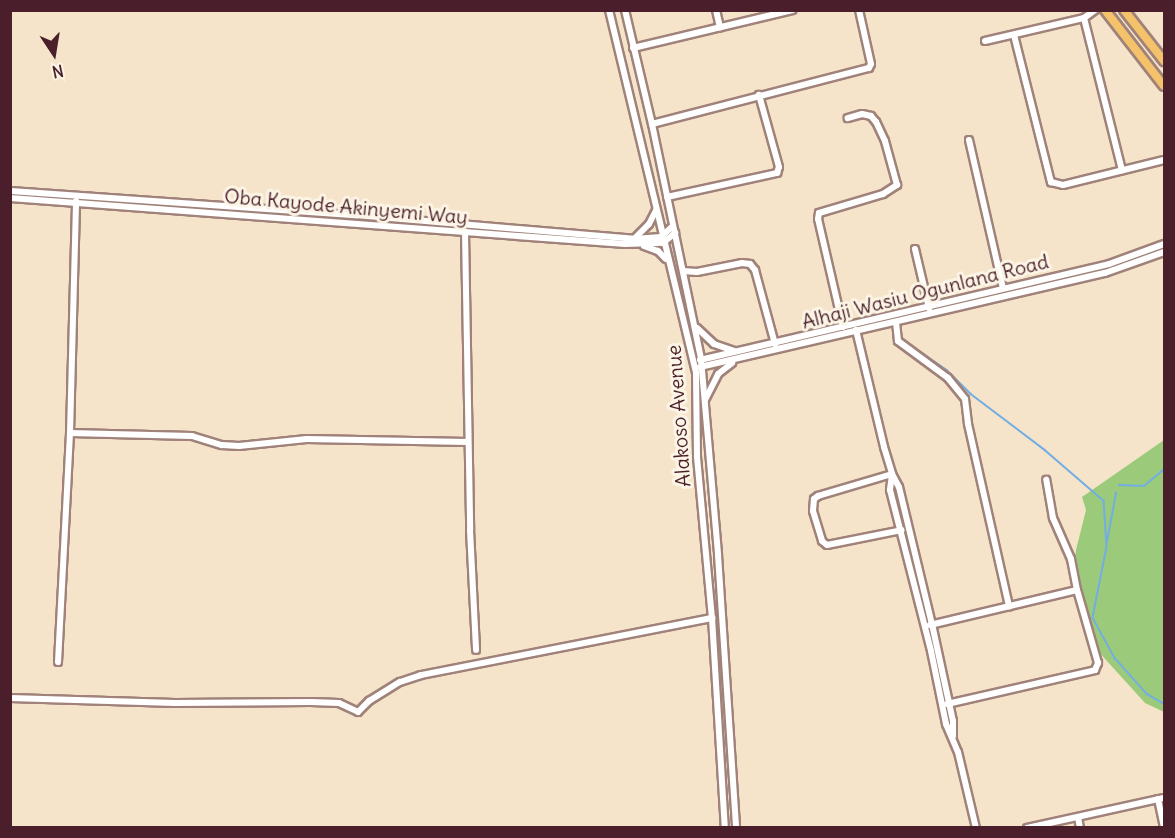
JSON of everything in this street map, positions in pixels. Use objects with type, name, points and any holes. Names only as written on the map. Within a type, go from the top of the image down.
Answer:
[{"type":"main road","points":[[1105,10],[1164,86]]},
{"type":"main road","points":[[1124,10],[1164,61]]},
{"type":"street","name":"Alakoso Avenue","points":[[609,10],[657,210],[662,240],[674,277],[696,373],[697,457],[712,618],[725,828]]},
{"type":"street","name":"Alakoso Avenue","points":[[625,10],[697,328],[702,362],[718,555],[736,828]]},
{"type":"street","points":[[716,10],[720,28]]},
{"type":"street","points":[[633,48],[793,10]]},
{"type":"street","points":[[652,124],[869,68],[869,53],[859,10]]},
{"type":"street","points":[[985,41],[1084,18],[1095,10]]},
{"type":"street","points":[[1084,18],[1122,171]]},
{"type":"street","points":[[1014,35],[1048,178],[1054,184],[1063,185],[1164,160]]},
{"type":"street","points":[[667,197],[777,173],[779,167],[759,95]]},
{"type":"street","points":[[843,327],[818,219],[819,213],[883,194],[897,185],[885,141],[876,122],[867,115],[848,118]]},
{"type":"street","points":[[969,140],[1003,288]]},
{"type":"street","name":"Oba Kayode Akinyemi Way","points":[[10,191],[76,199],[465,232],[633,241],[662,240]]},
{"type":"street","name":"Oba Kayode Akinyemi Way","points":[[10,198],[76,199],[356,215],[633,241]]},
{"type":"street","points":[[58,662],[69,433],[76,199]]},
{"type":"street","points":[[657,210],[649,224],[633,241],[665,256],[674,277]]},
{"type":"street","points":[[662,240],[674,230]]},
{"type":"street","points":[[465,232],[471,570],[476,650]]},
{"type":"street","name":"Alhaji Wasiu Ogunlana Road","points":[[702,362],[1128,259],[1164,244]]},
{"type":"street","points":[[915,249],[930,314]]},
{"type":"street","name":"Alhaji Wasiu Ogunlana Road","points":[[702,362],[739,360],[1112,271],[1164,252]]},
{"type":"street","points":[[683,271],[697,272],[742,263],[750,264],[755,270],[775,344]]},
{"type":"street","points":[[896,322],[898,341],[948,378],[965,399],[968,424],[1009,606]]},
{"type":"street","points":[[855,324],[892,474],[899,487],[946,705],[976,828]]},
{"type":"street","points":[[697,328],[719,347],[741,352]]},
{"type":"street","points":[[705,400],[718,374],[739,360]]},
{"type":"street","points":[[694,365],[702,362]]},
{"type":"street","points":[[696,373],[702,362]]},
{"type":"street","points":[[69,433],[192,436],[222,445],[239,446],[324,439],[468,442]]},
{"type":"street","points":[[892,474],[890,490],[929,625]]},
{"type":"street","points":[[892,474],[814,499],[813,511],[822,541],[827,545],[909,529]]},
{"type":"street","points":[[946,705],[1095,670],[1098,663],[1077,590],[1071,559],[1053,518],[1046,480]]},
{"type":"street","points":[[929,625],[1077,590]]},
{"type":"street","points":[[10,698],[175,703],[339,703],[358,712],[369,701],[400,682],[421,675],[712,618]]},
{"type":"street","points":[[1027,828],[1161,799],[1164,827]]},
{"type":"street","points":[[1078,817],[1080,828]]},
{"type":"green space","points":[[1164,440],[1164,712],[1145,703],[1097,650],[1072,587],[1076,550],[1086,510],[1082,497]]},
{"type":"waterway","points":[[908,343],[947,370],[971,394],[1045,450],[1104,501],[1107,546]]},
{"type":"waterway","points":[[1119,485],[1144,486],[1164,469]]},
{"type":"waterway","points":[[1107,542],[1116,493]]},
{"type":"waterway","points":[[1107,547],[1093,618],[1115,658],[1147,694],[1164,704]]}]
